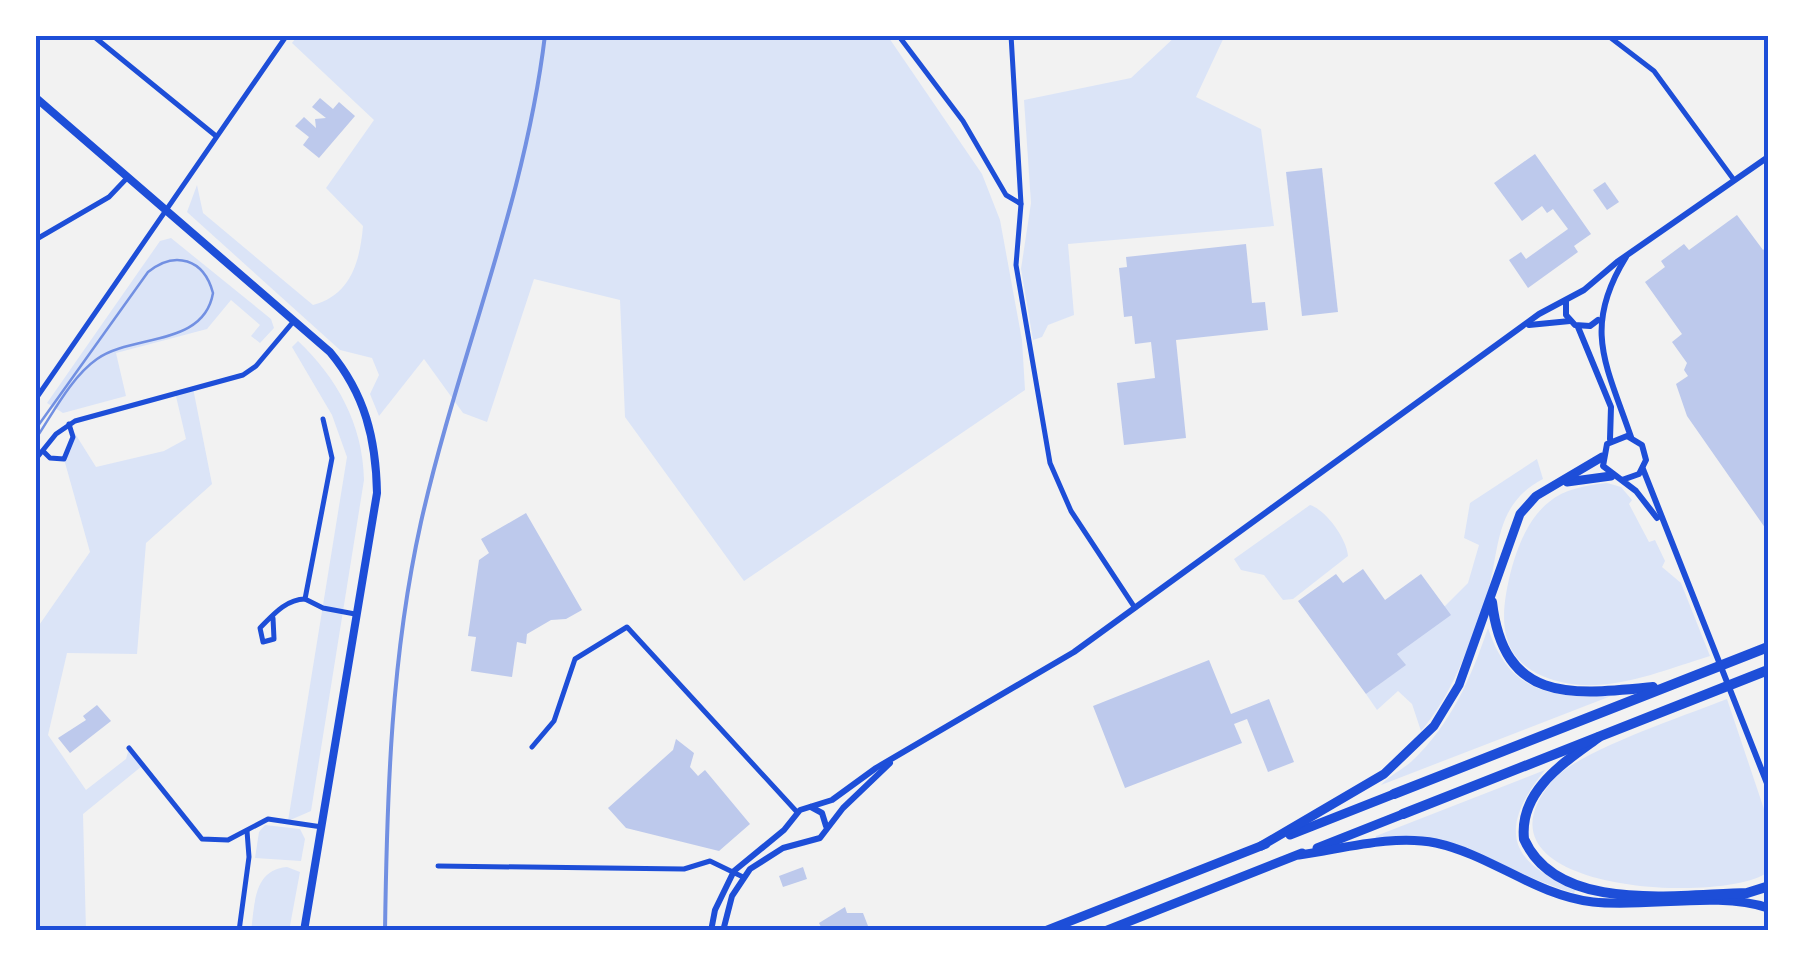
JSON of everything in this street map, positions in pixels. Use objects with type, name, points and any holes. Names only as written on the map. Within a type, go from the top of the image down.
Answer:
[{"type":"highway","points":[[1260,846],[1404,758],[1434,726],[1460,686],[1520,514],[1536,496],[1602,456]]},
{"type":"highway","points":[[1559,483],[1617,478]]},
{"type":"highway","points":[[1492,602],[1501,648],[1523,675],[1566,692],[1669,686]]},
{"type":"highway","points":[[1045,931],[1768,647]]},
{"type":"highway","points":[[1105,931],[1768,670]]},
{"type":"highway","points":[[1599,737],[1556,769],[1531,801],[1524,839],[1541,865],[1561,879],[1598,890],[1747,893],[1767,885]]},
{"type":"highway","points":[[1300,854],[1420,841],[1467,854],[1540,889],[1592,902],[1739,903],[1768,908]]},
{"type":"main road","points":[[35,97],[330,352],[351,381],[376,454],[377,493],[304,931]]},
{"type":"street","points":[[92,35],[216,136]]},
{"type":"street","points":[[35,400],[286,35]]},
{"type":"street","points":[[898,35],[963,120],[1006,195],[1021,204]]},
{"type":"street","points":[[1011,35],[1021,204],[1016,266],[1050,463],[1071,511],[1135,608]]},
{"type":"street","points":[[1606,35],[1654,71],[1734,180]]},
{"type":"street","points":[[711,931],[715,910],[734,871],[792,823],[797,812],[832,800],[1074,652],[1550,307],[1584,290],[1768,156]]},
{"type":"street","points":[[35,240],[109,197],[128,177]]},
{"type":"street","points":[[1626,256],[1601,302],[1606,364],[1631,437],[1645,452],[1643,469],[1664,527],[1767,786]]},
{"type":"street","points":[[1584,290],[1601,302]]},
{"type":"street","points":[[1566,301],[1570,321],[1578,327],[1611,407],[1610,440],[1602,456],[1617,478],[1664,527]]},
{"type":"street","points":[[1578,327],[1590,326],[1600,318]]},
{"type":"street","points":[[35,460],[69,424],[243,374],[256,366],[294,320]]},
{"type":"street","points":[[1528,325],[1570,321]]},
{"type":"street","points":[[304,599],[332,458],[323,419]]},
{"type":"street","points":[[42,450],[50,458],[64,459],[72,446],[69,424]]},
{"type":"street","points":[[1610,440],[1631,437]]},
{"type":"street","points":[[1617,478],[1634,478],[1643,469]]},
{"type":"street","points":[[273,618],[274,639],[263,642],[260,628],[291,600],[304,599],[323,608],[358,614]]},
{"type":"street","points":[[532,747],[554,720],[575,659],[628,627],[797,812]]},
{"type":"street","points":[[128,748],[202,839],[216,842],[247,832],[268,818],[322,827]]},
{"type":"street","points":[[723,931],[732,896],[743,877],[766,856],[816,840],[890,762]]},
{"type":"street","points":[[812,807],[822,813],[826,828]]},
{"type":"street","points":[[792,823],[795,834],[805,841]]},
{"type":"street","points":[[239,931],[249,857],[247,832]]},
{"type":"street","points":[[438,866],[687,869],[710,861],[743,877]]},
{"type":"street","points":[[1767,885],[1768,908]]},
{"type":"shaded area","points":[[298,35],[887,35],[982,174],[1000,220],[1022,340],[1025,390],[744,581],[625,417],[620,300],[534,279],[487,422],[463,413],[424,359],[379,416],[370,394],[379,375],[372,358],[340,350],[187,212],[197,185],[203,213],[313,305],[345,285],[356,264],[363,226],[326,188],[374,120],[292,43]]},
{"type":"shaded area","points":[[1177,35],[1225,35],[1196,97],[1261,129],[1274,226],[1068,244],[1074,315],[1048,325],[1042,337],[1033,340],[1021,269],[1031,203],[1024,100],[1131,78]]},
{"type":"shaded area","points":[[171,238],[271,319],[274,328],[260,343],[251,336],[260,325],[231,300],[207,329],[116,353],[126,396],[63,413],[47,403],[160,241]]},
{"type":"shaded area","points":[[298,341],[325,370],[345,403],[359,440],[364,480],[311,811],[288,821],[347,457],[332,415],[292,347]]},
{"type":"shaded area","points":[[193,388],[212,484],[146,543],[137,654],[67,653],[48,735],[86,790],[126,759],[129,748],[142,766],[83,814],[86,931],[35,931],[35,631],[90,552],[64,459],[72,446],[69,424],[96,467],[164,451],[186,439],[175,392]]},
{"type":"shaded area","points":[[1537,459],[1543,479],[1526,491],[1505,519],[1483,607],[1442,702],[1421,731],[1412,704],[1398,691],[1377,710],[1366,694],[1405,665],[1397,654],[1468,583],[1479,545],[1464,538],[1470,503]]},
{"type":"shaded area","points":[[1607,483],[1621,487],[1632,500],[1629,504],[1649,542],[1655,540],[1665,561],[1662,567],[1681,583],[1710,656],[1617,683],[1561,682],[1540,675],[1513,653],[1504,622],[1507,587],[1522,540],[1542,508],[1569,491]]},
{"type":"shaded area","points":[[1310,505],[1335,526],[1348,556],[1293,599],[1283,600],[1264,575],[1241,570],[1234,559]]},
{"type":"shaded area","points":[[1488,628],[1508,666],[1534,687],[1569,695],[1611,696],[1381,785],[1426,747],[1449,716]]},
{"type":"shaded area","points":[[1727,699],[1768,821],[1768,872],[1743,882],[1656,887],[1609,881],[1568,867],[1540,847],[1533,818],[1553,780],[1566,769],[1608,746]]},
{"type":"shaded area","points":[[1545,770],[1521,809],[1517,841],[1523,855],[1535,867],[1576,889],[1574,893],[1454,845],[1404,838],[1375,841],[1376,836]]},
{"type":"shaded area","points":[[265,825],[300,829],[305,839],[301,861],[255,858],[259,832]]},
{"type":"shaded area","points":[[287,867],[300,872],[289,931],[251,931],[262,881],[268,874]]},
{"type":"building","points":[[320,98],[333,109],[339,102],[355,116],[319,158],[303,145],[309,137],[295,126],[304,117],[316,128],[315,119],[326,118],[312,107]]},
{"type":"building","points":[[1535,154],[1591,234],[1574,246],[1578,252],[1528,288],[1509,260],[1521,252],[1526,259],[1568,229],[1553,209],[1547,213],[1542,206],[1522,221],[1494,183]]},
{"type":"building","points":[[1322,168],[1338,312],[1302,316],[1286,172]]},
{"type":"building","points":[[1605,182],[1619,202],[1607,210],[1593,190]]},
{"type":"building","points":[[1737,215],[1763,250],[1768,246],[1768,532],[1687,416],[1676,384],[1688,376],[1684,370],[1687,363],[1672,342],[1682,334],[1645,282],[1665,267],[1661,261],[1684,244],[1689,250]]},
{"type":"building","points":[[1246,244],[1252,303],[1265,302],[1268,330],[1176,340],[1186,438],[1124,445],[1117,383],[1155,378],[1151,342],[1135,344],[1132,316],[1124,317],[1119,268],[1127,267],[1126,257]]},
{"type":"building","points":[[526,513],[582,610],[566,619],[551,620],[527,634],[526,644],[517,642],[512,677],[471,671],[476,637],[468,636],[479,560],[489,553],[481,539]]},
{"type":"building","points":[[1363,569],[1385,600],[1421,574],[1451,615],[1397,654],[1406,665],[1366,694],[1298,601],[1336,574],[1343,583]]},
{"type":"building","points":[[1209,660],[1231,714],[1269,699],[1294,762],[1268,772],[1247,719],[1234,724],[1242,743],[1125,788],[1093,706]]},
{"type":"building","points":[[97,705],[111,721],[70,753],[58,738],[86,720],[83,716]]},
{"type":"building","points":[[676,739],[694,753],[690,767],[698,776],[705,770],[750,824],[719,851],[626,828],[608,808],[673,750]]},
{"type":"building","points":[[803,867],[807,879],[783,887],[779,876]]},
{"type":"building","points":[[845,907],[847,913],[863,913],[868,926],[854,931],[823,931],[819,923]]},
{"type":"tram line","points":[[35,430],[148,272],[178,260],[203,272],[213,293],[207,310],[196,323],[97,359],[70,386],[35,440]]},
{"type":"railway","points":[[385,931],[393,725],[411,573],[436,461],[507,220],[545,35]]}]
